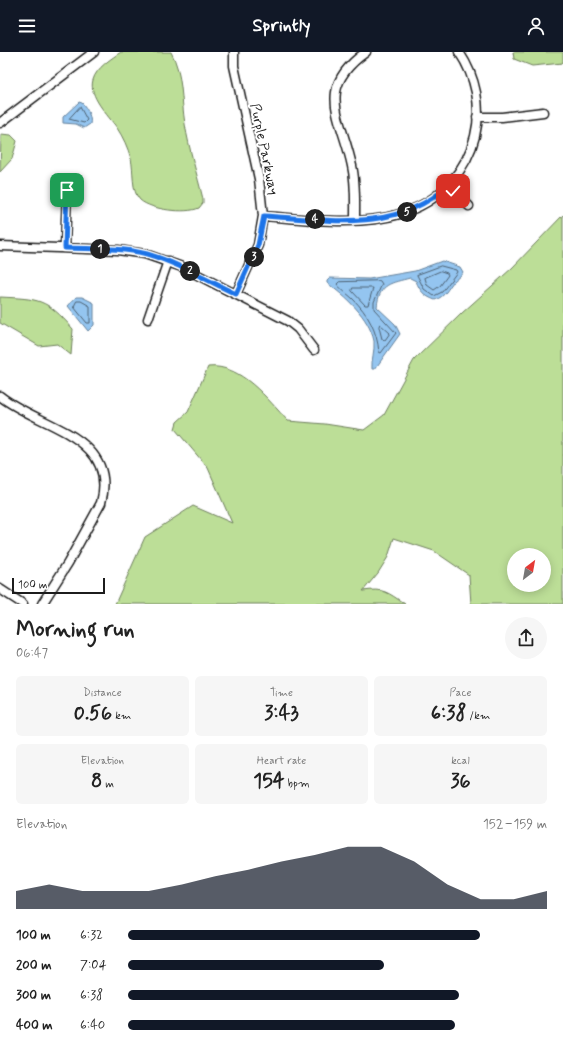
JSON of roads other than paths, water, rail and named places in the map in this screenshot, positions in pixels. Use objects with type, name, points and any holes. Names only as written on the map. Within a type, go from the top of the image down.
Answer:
[{"type":"street","points":[[0,123],[94,52]]},
{"type":"street","name":"Purple Parkway","points":[[234,52],[234,66],[259,179],[264,216],[258,245],[236,294]]},
{"type":"street","points":[[355,220],[355,185],[352,166],[336,107],[336,79],[346,68],[366,52]]},
{"type":"street","points":[[264,216],[355,220],[390,217],[404,213],[428,202],[448,186],[459,172],[469,153],[476,131],[477,117],[475,88],[469,71],[459,52]]},
{"type":"street","points":[[477,117],[502,117],[544,112]]},
{"type":"street","points":[[448,186],[469,206]]},
{"type":"street","points":[[65,248],[67,190]]},
{"type":"street","points":[[0,246],[131,251],[168,261],[236,294],[294,325],[314,350]]},
{"type":"street","points":[[148,318],[168,261]]},
{"type":"street","points":[[0,396],[10,404],[71,434],[86,445],[101,468],[103,493],[101,503],[68,563],[42,604]]},
{"type":"street","points":[[0,589],[23,604]]},
{"type":"water","points":[[79,102],[82,103],[89,113],[90,124],[84,128],[76,124],[63,123],[63,117]]},
{"type":"water","points":[[442,261],[460,267],[463,272],[439,298],[435,300],[425,295],[419,288],[416,281],[410,278],[388,285],[380,293],[377,307],[395,324],[400,334],[375,369],[372,369],[374,341],[367,324],[356,308],[327,283],[327,281],[330,278],[369,279],[415,271]]},
{"type":"water","points":[[76,297],[82,297],[94,303],[94,325],[88,331],[68,306]]}]
